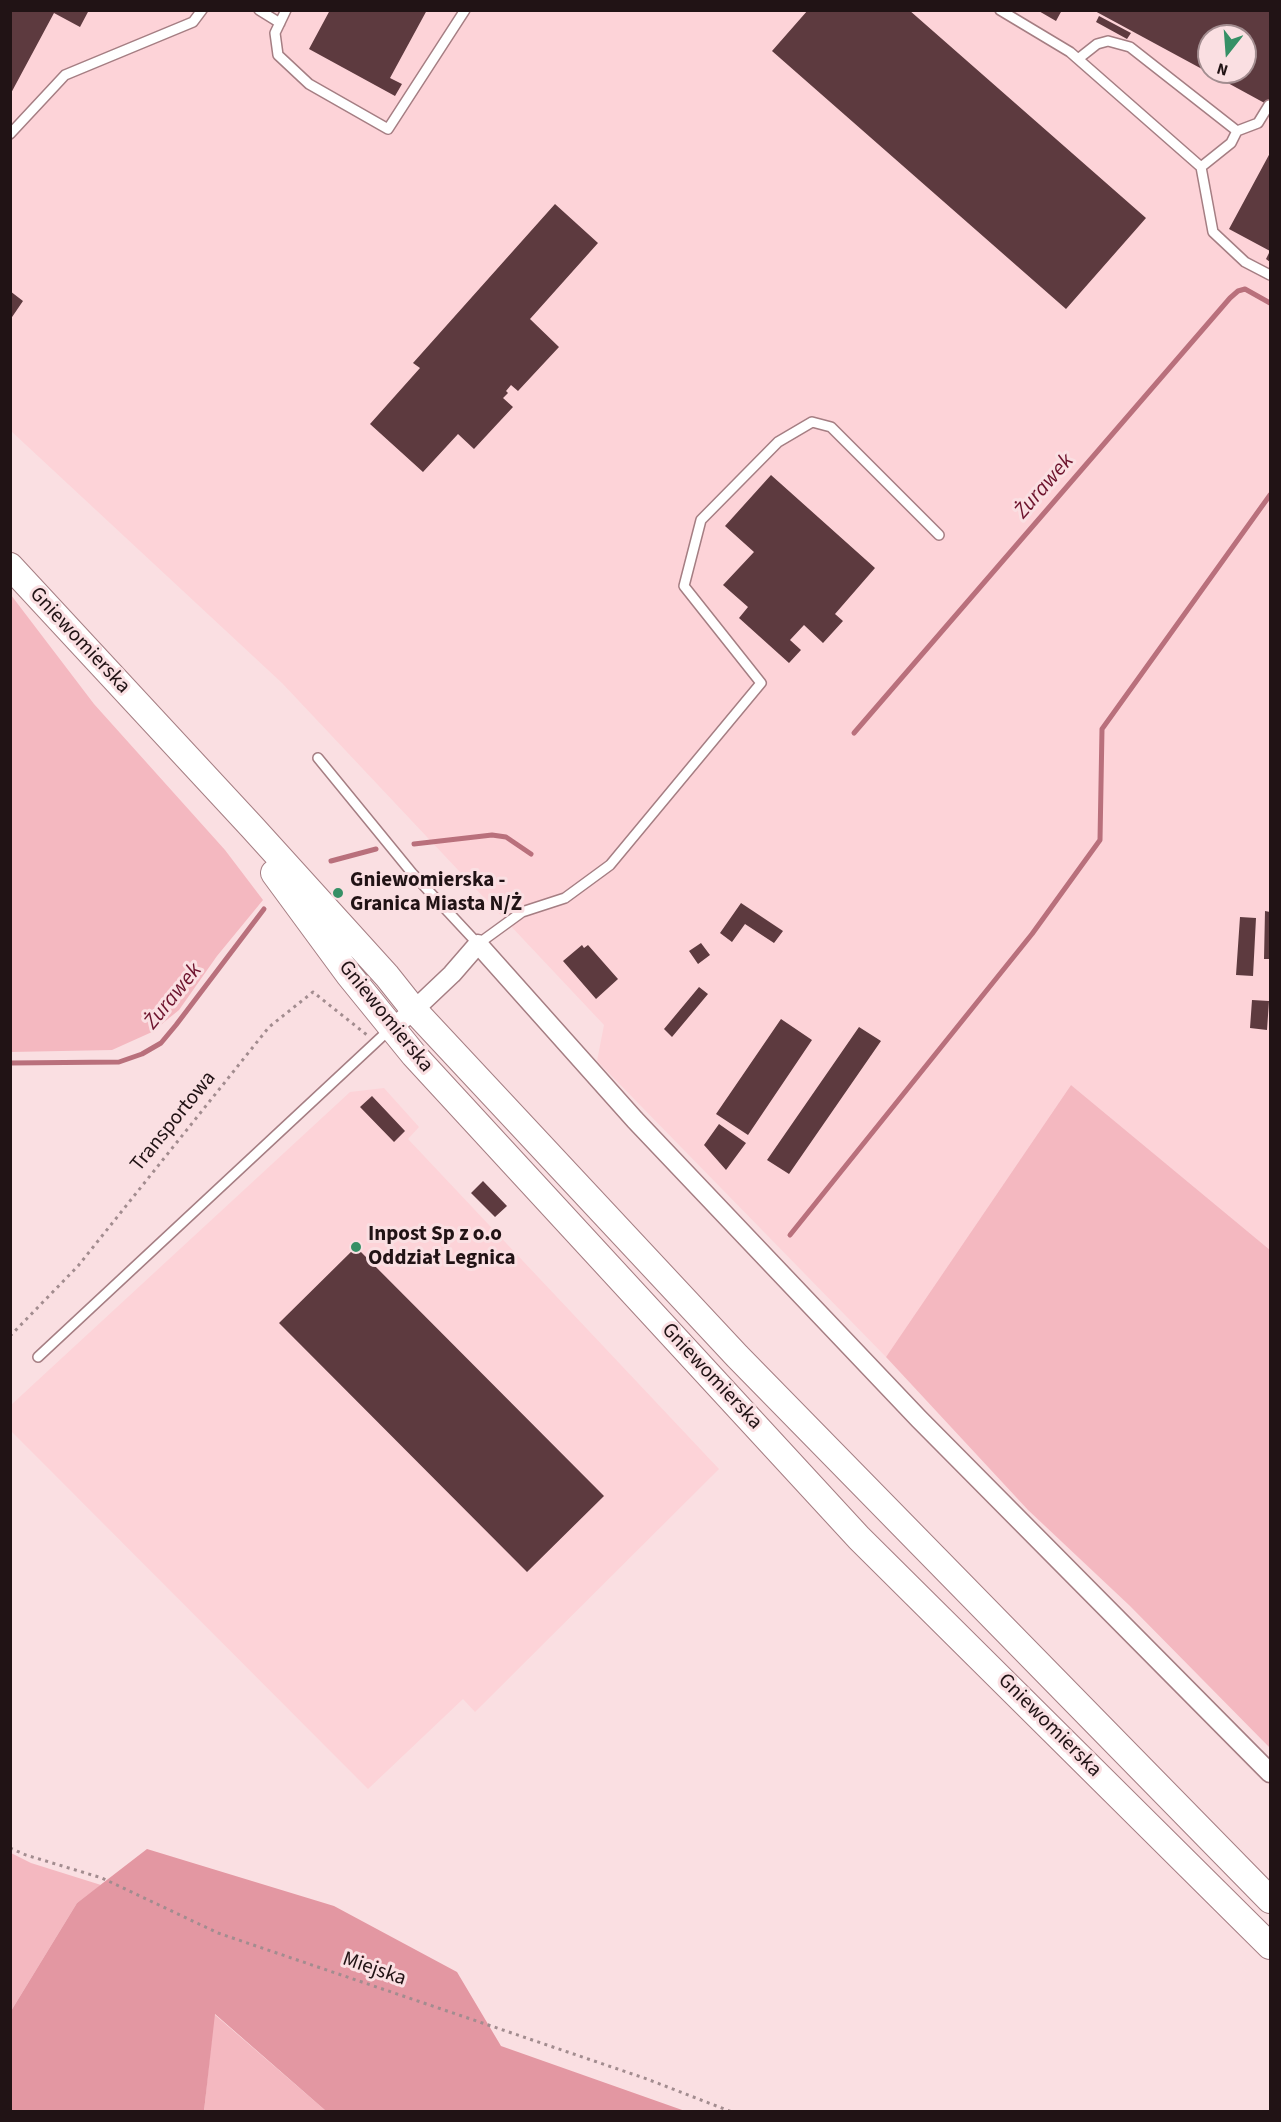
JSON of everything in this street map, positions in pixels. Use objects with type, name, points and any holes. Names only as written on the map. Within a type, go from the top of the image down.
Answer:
[{"type":"street","name":"Gniewomierska","points":[[10,567],[371,958],[414,1010],[737,1356],[1270,1900]]},
{"type":"street","name":"Gniewomierska","points":[[197,769],[383,1035],[860,1538],[1270,1946]]},
{"type":"street","points":[[383,1035],[414,1010],[452,974],[478,944],[635,1120],[918,1419],[1270,1773]]},
{"type":"lane","points":[[10,134],[65,75],[193,22],[202,10]]},
{"type":"lane","points":[[259,10],[280,23]]},
{"type":"lane","points":[[286,10],[274,33],[278,55],[309,84],[388,129],[465,10]]},
{"type":"lane","points":[[1000,10],[1070,52],[1201,167],[1213,232],[1245,262],[1270,275]]},
{"type":"lane","points":[[1078,59],[1097,44],[1108,41],[1130,47],[1237,131]]},
{"type":"lane","points":[[1201,167],[1231,143],[1237,131],[1258,123],[1269,105]]},
{"type":"lane","points":[[318,758],[412,873],[478,944],[522,912],[565,898],[610,865],[761,683],[684,586],[701,520],[778,442],[812,422],[831,427],[939,535]]},
{"type":"lane","points":[[39,1357],[383,1035]]},
{"type":"path","name":"Transportowa","points":[[10,1336],[78,1266],[269,1027],[295,1006],[313,992],[383,1035]]},
{"type":"path","name":"Miejska","points":[[10,1848],[102,1878],[218,1933],[647,2079],[732,2112]]},
{"type":"shaded area","points":[[10,11],[1270,11],[1270,1250],[1071,1085],[886,1357],[597,1061],[604,1025],[282,683],[11,431]]},
{"type":"shaded area","points":[[11,595],[94,704],[225,850],[263,900],[217,956],[179,1010],[152,1032],[112,1050],[11,1052]]},
{"type":"shaded area","points":[[1071,1085],[1270,1250],[1270,1748],[1130,1606],[1028,1510],[886,1357]]},
{"type":"shaded area","points":[[384,1088],[419,1127],[408,1139],[719,1469],[475,1712],[463,1699],[368,1789],[11,1431],[11,1405],[350,1092]]},
{"type":"shaded area","points":[[147,1849],[334,1906],[457,1972],[501,2046],[685,2111],[326,2111],[215,2014],[204,2111],[11,2111],[11,2011],[77,1903]]},
{"type":"shaded area","points":[[11,1853],[31,1863],[101,1885],[77,1903],[11,2011]]},
{"type":"shaded area","points":[[214,2014],[326,2111],[204,2112]]},
{"type":"building","points":[[10,10],[89,10],[80,27],[54,13],[10,95]]},
{"type":"building","points":[[330,10],[427,10],[390,78],[402,84],[395,96],[309,49]]},
{"type":"building","points":[[808,10],[909,10],[1146,218],[1066,309],[772,51]]},
{"type":"building","points":[[1037,10],[1062,10],[1056,21]]},
{"type":"building","points":[[1093,10],[1270,10],[1270,106],[1229,84],[1257,84],[1257,24],[1197,24],[1197,66]]},
{"type":"building","points":[[1099,16],[1131,33],[1127,39],[1096,22]]},
{"type":"building","points":[[1270,153],[1270,251],[1229,229]]},
{"type":"building","points":[[555,204],[598,243],[530,319],[559,347],[518,391],[511,385],[506,391],[508,393],[503,398],[513,407],[474,449],[458,434],[423,472],[370,424],[420,368],[413,363]]},
{"type":"building","points":[[10,291],[23,301],[10,320]]},
{"type":"building","points":[[771,475],[875,568],[835,614],[843,621],[823,643],[804,625],[790,640],[801,650],[789,663],[739,618],[748,607],[723,585],[754,552],[725,526]]},
{"type":"building","points":[[741,903],[783,931],[774,943],[745,924],[732,942],[720,933]]},
{"type":"building","points":[[1265,911],[1270,912],[1270,959],[1264,959]]},
{"type":"building","points":[[1240,917],[1256,918],[1253,976],[1236,975]]},
{"type":"building","points":[[701,943],[710,955],[698,964],[689,951]]},
{"type":"building","points":[[582,945],[584,948],[588,945],[618,979],[596,999],[563,961]]},
{"type":"building","points":[[699,987],[708,994],[672,1037],[664,1029]]},
{"type":"building","points":[[1252,1000],[1269,1001],[1267,1030],[1250,1028]]},
{"type":"building","points":[[781,1019],[812,1040],[748,1135],[716,1114]]},
{"type":"building","points":[[859,1027],[881,1041],[789,1174],[767,1160]]},
{"type":"building","points":[[372,1096],[405,1131],[394,1142],[360,1107]]},
{"type":"building","points":[[719,1124],[746,1143],[726,1170],[704,1145]]},
{"type":"building","points":[[483,1181],[507,1206],[495,1217],[471,1193]]},
{"type":"building","points":[[356,1247],[604,1496],[527,1572],[279,1323]]},
{"type":"waterway","name":"Żurawek","points":[[854,733],[1230,298],[1238,291],[1245,289],[1270,303]]},
{"type":"waterway","points":[[790,1235],[1032,934],[1100,840],[1102,729],[1270,495]]},
{"type":"waterway","name":"Żurawek","points":[[414,844],[492,835],[506,837],[531,854]]},
{"type":"waterway","name":"Żurawek","points":[[331,861],[376,849]]},
{"type":"waterway","name":"Żurawek","points":[[10,1063],[119,1062],[142,1054],[161,1043],[264,909]]},
{"type":"place","name":"Gniewomierska - Granica Miasta N/Ż","points":[[338,893]]},
{"type":"place","name":"Inpost Sp z o.o Oddział Legnica","points":[[356,1247]]}]
